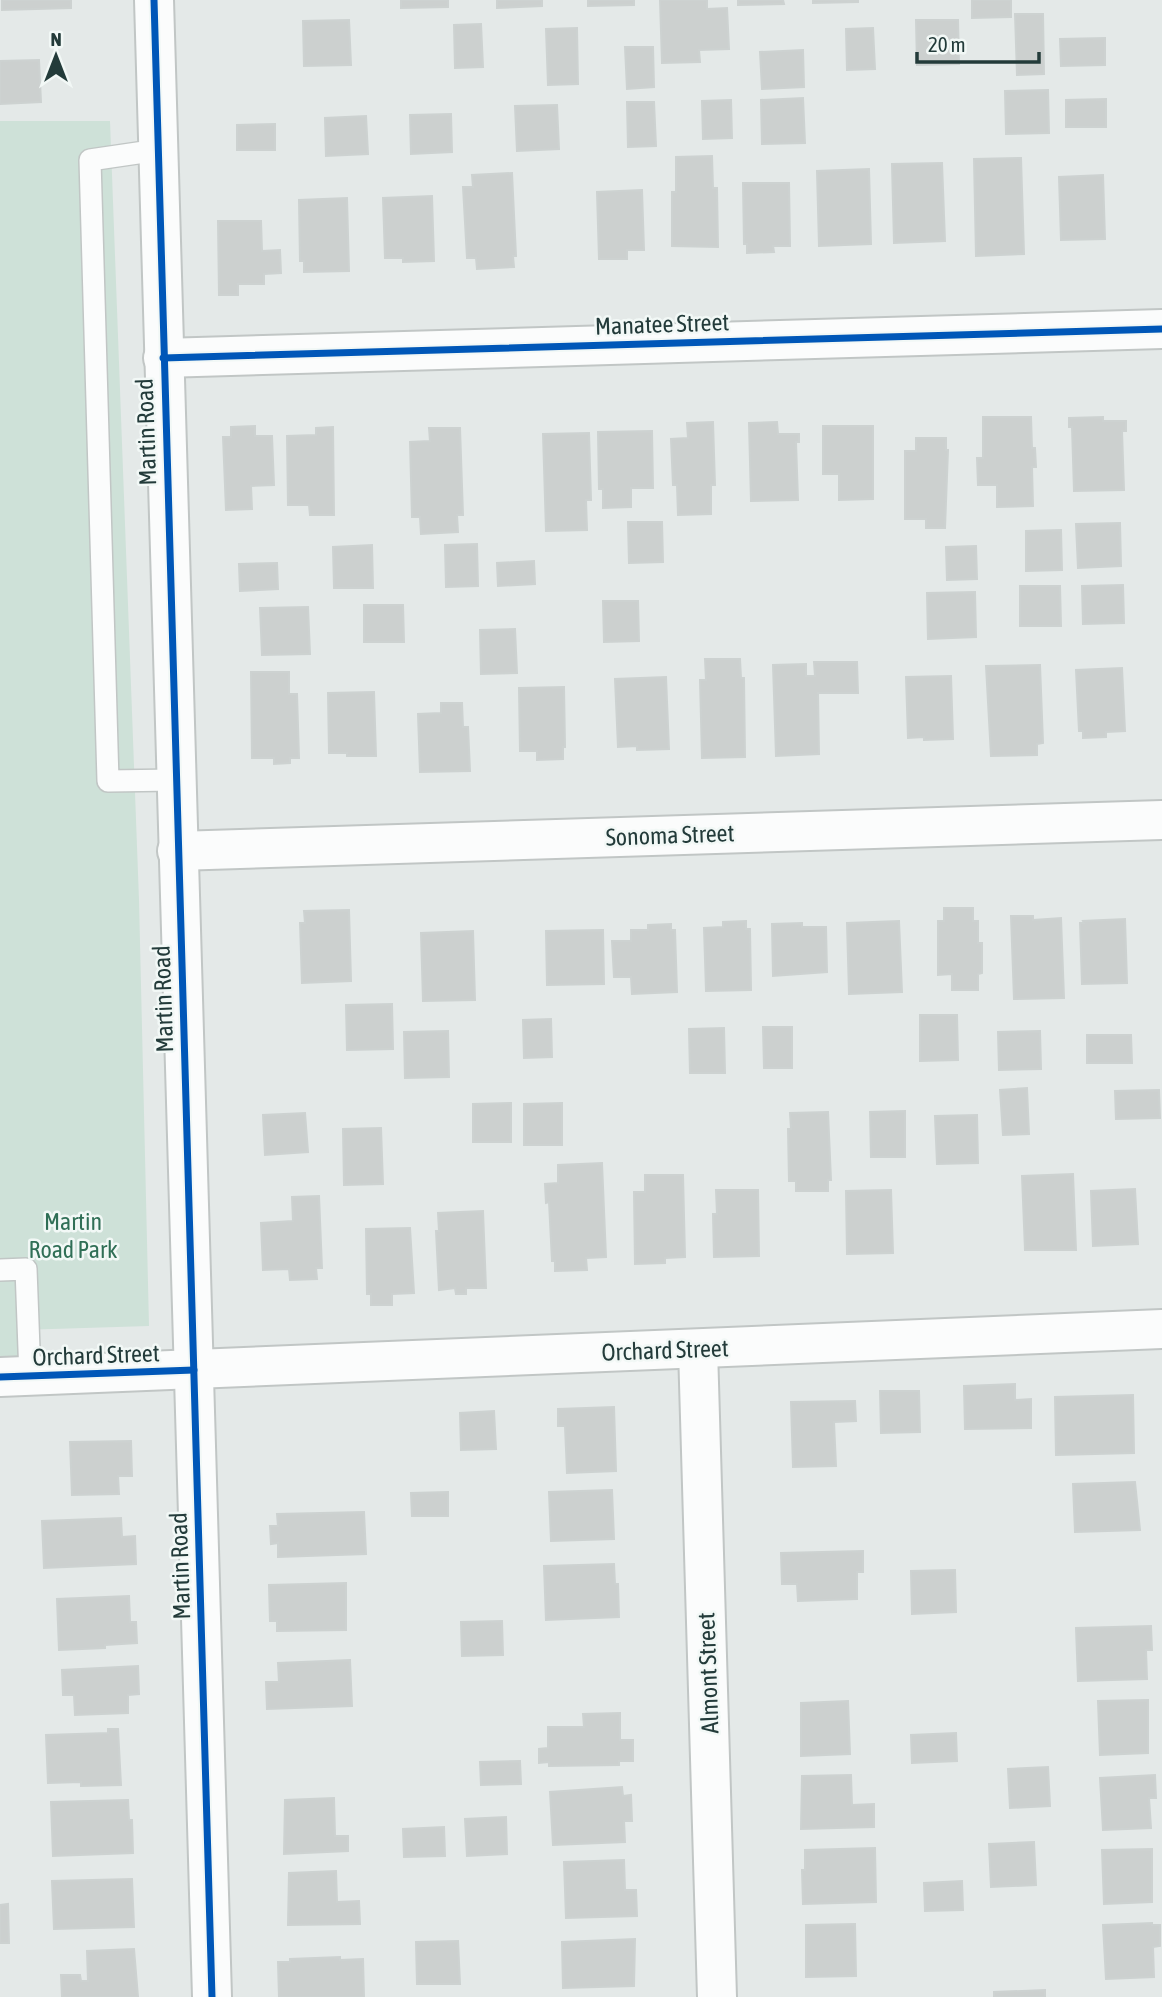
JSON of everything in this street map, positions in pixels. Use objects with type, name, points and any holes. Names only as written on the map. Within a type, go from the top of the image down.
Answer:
[{"type":"street","name":"Martin Road","points":[[154,0],[212,1997]]},
{"type":"street","name":"Manatee Street","points":[[163,358],[1162,329]]},
{"type":"street","name":"Sonoma Street","points":[[177,851],[1162,820]]},
{"type":"street","name":"Orchard Street","points":[[15,1377],[1162,1329]]},
{"type":"street","name":"Almont Street","points":[[698,1349],[717,1997]]},
{"type":"lane","points":[[158,150],[90,160],[90,187],[108,780],[175,780]]},
{"type":"lane","points":[[0,1270],[26,1269],[15,1377]]},
{"type":"green space","name":"Martin Road Park","points":[[0,121],[110,121],[139,900],[149,1326],[20,1330],[21,1376],[0,1376]]},
{"type":"building","points":[[2,0],[71,0],[71,8],[2,10]]},
{"type":"building","points":[[401,0],[448,0],[448,7],[401,8]]},
{"type":"building","points":[[497,0],[542,0],[542,6],[497,8]]},
{"type":"building","points":[[588,0],[634,0],[634,5],[588,6]]},
{"type":"building","points":[[660,0],[707,0],[707,9],[727,8],[729,49],[699,50],[700,62],[662,63]]},
{"type":"building","points":[[738,0],[783,0],[784,4],[738,5]]},
{"type":"building","points":[[813,0],[858,0],[858,2],[813,3]]},
{"type":"building","points":[[972,0],[1011,0],[1011,17],[972,18]]},
{"type":"building","points":[[1015,14],[1043,14],[1044,74],[1017,75]]},
{"type":"building","points":[[349,20],[351,65],[304,66],[303,21]]},
{"type":"building","points":[[916,20],[958,20],[959,64],[917,65]]},
{"type":"building","points":[[481,24],[483,67],[455,68],[454,25]]},
{"type":"building","points":[[577,28],[578,84],[548,85],[546,29]]},
{"type":"building","points":[[873,28],[875,69],[847,70],[846,29]]},
{"type":"building","points":[[1105,38],[1105,65],[1061,66],[1060,39]]},
{"type":"building","points":[[625,47],[653,47],[654,87],[627,89]]},
{"type":"building","points":[[803,50],[804,87],[762,89],[760,52]]},
{"type":"building","points":[[39,60],[41,102],[0,104],[0,61]]},
{"type":"building","points":[[1048,90],[1049,133],[1006,134],[1005,91]]},
{"type":"building","points":[[803,98],[805,143],[762,144],[761,100]]},
{"type":"building","points":[[1106,99],[1106,127],[1066,127],[1066,100]]},
{"type":"building","points":[[731,100],[732,138],[703,139],[702,101]]},
{"type":"building","points":[[627,102],[654,102],[656,146],[628,147]]},
{"type":"building","points":[[557,105],[559,149],[517,151],[515,106]]},
{"type":"building","points":[[451,114],[452,152],[411,154],[410,115]]},
{"type":"building","points":[[366,116],[368,154],[326,156],[325,118]]},
{"type":"building","points":[[275,124],[275,150],[237,150],[237,125]]},
{"type":"building","points":[[712,156],[713,188],[717,188],[718,247],[672,246],[672,192],[676,192],[676,157]]},
{"type":"building","points":[[1021,158],[1024,254],[976,256],[974,159]]},
{"type":"building","points":[[942,163],[945,241],[894,243],[892,164]]},
{"type":"building","points":[[869,169],[871,244],[819,246],[817,171]]},
{"type":"building","points":[[512,173],[516,256],[513,256],[514,267],[477,269],[476,258],[467,258],[463,187],[473,187],[472,175]]},
{"type":"building","points":[[1103,175],[1105,239],[1061,240],[1059,177]]},
{"type":"building","points":[[743,183],[789,183],[790,246],[773,246],[774,252],[747,253],[747,244],[744,244]]},
{"type":"building","points":[[642,190],[644,250],[627,250],[627,259],[599,259],[597,192]]},
{"type":"building","points":[[432,196],[434,261],[403,262],[403,258],[385,258],[383,198]]},
{"type":"building","points":[[347,198],[349,271],[304,272],[304,261],[300,261],[299,200]]},
{"type":"building","points":[[218,221],[261,221],[262,251],[280,250],[281,273],[264,274],[264,284],[238,284],[238,295],[219,295]]},
{"type":"building","points":[[983,417],[1031,417],[1036,467],[1032,467],[1033,506],[997,507],[997,485],[978,485],[977,458],[983,458]]},
{"type":"building","points":[[1103,417],[1103,421],[1126,421],[1126,431],[1122,431],[1124,490],[1074,491],[1072,427],[1069,427],[1069,418]]},
{"type":"building","points":[[713,422],[715,485],[711,485],[711,514],[678,515],[677,485],[673,485],[671,439],[688,438],[687,423]]},
{"type":"building","points":[[777,422],[778,434],[799,434],[799,442],[796,442],[798,500],[751,501],[749,423]]},
{"type":"building","points":[[255,426],[255,436],[272,436],[274,485],[251,486],[252,509],[226,510],[223,437],[231,437],[231,427]]},
{"type":"building","points":[[823,426],[873,426],[873,499],[839,500],[839,474],[823,474]]},
{"type":"building","points":[[333,427],[334,515],[310,515],[309,505],[288,505],[287,436],[316,435],[316,428]]},
{"type":"building","points":[[429,428],[460,428],[463,515],[457,515],[458,532],[421,534],[420,517],[412,517],[410,442],[430,441]]},
{"type":"building","points":[[652,431],[653,488],[631,488],[631,507],[603,508],[603,489],[599,489],[598,432]]},
{"type":"building","points":[[589,433],[591,500],[586,500],[587,530],[546,531],[543,434]]},
{"type":"building","points":[[916,438],[946,438],[948,450],[945,528],[926,528],[926,519],[905,519],[905,451],[916,451]]},
{"type":"building","points":[[628,522],[662,522],[663,562],[629,563]]},
{"type":"building","points":[[1120,523],[1121,566],[1078,568],[1076,524]]},
{"type":"building","points":[[1061,530],[1062,570],[1026,571],[1026,531]]},
{"type":"building","points":[[477,544],[478,586],[446,587],[445,545]]},
{"type":"building","points":[[372,545],[373,588],[334,588],[333,547]]},
{"type":"building","points":[[976,546],[977,579],[947,580],[946,547]]},
{"type":"building","points":[[534,561],[535,584],[498,586],[497,563]]},
{"type":"building","points":[[277,563],[278,589],[240,591],[239,564]]},
{"type":"building","points":[[1123,585],[1124,623],[1083,624],[1082,586]]},
{"type":"building","points":[[1020,586],[1060,586],[1061,626],[1020,626]]},
{"type":"building","points":[[975,592],[976,637],[928,639],[927,593]]},
{"type":"building","points":[[603,601],[638,601],[639,641],[604,642]]},
{"type":"building","points":[[364,605],[403,605],[404,642],[364,642]]},
{"type":"building","points":[[308,607],[310,654],[262,655],[260,608]]},
{"type":"building","points":[[515,629],[517,673],[481,674],[480,630]]},
{"type":"building","points":[[705,659],[740,659],[741,678],[744,678],[745,757],[702,758],[700,680],[706,680]]},
{"type":"building","points":[[814,662],[857,662],[858,693],[818,693],[819,754],[776,756],[773,665],[806,664],[806,676],[815,676]]},
{"type":"building","points":[[1040,665],[1043,743],[1037,744],[1037,755],[991,756],[986,666]]},
{"type":"building","points":[[1122,668],[1125,731],[1106,732],[1106,737],[1083,738],[1083,731],[1079,731],[1076,670]]},
{"type":"building","points":[[251,672],[289,672],[289,694],[297,694],[299,758],[290,758],[290,763],[274,764],[274,758],[252,758]]},
{"type":"building","points":[[951,676],[953,739],[908,738],[906,677]]},
{"type":"building","points":[[666,677],[669,749],[637,750],[637,746],[618,747],[615,679]]},
{"type":"building","points":[[564,687],[563,759],[537,760],[537,751],[520,751],[519,688]]},
{"type":"building","points":[[374,692],[376,756],[329,753],[328,693]]},
{"type":"building","points":[[441,703],[462,703],[463,727],[468,727],[470,771],[420,772],[418,714],[441,713]]},
{"type":"building","points":[[944,908],[973,908],[973,921],[978,921],[978,943],[982,943],[982,973],[978,974],[978,990],[952,990],[952,974],[938,975],[938,921],[944,921]]},
{"type":"building","points":[[349,910],[351,981],[302,983],[300,923],[305,923],[304,911]]},
{"type":"building","points":[[1011,916],[1033,916],[1033,920],[1061,918],[1064,998],[1014,999]]},
{"type":"building","points":[[1125,919],[1127,983],[1082,984],[1080,923]]},
{"type":"building","points":[[746,921],[746,929],[750,929],[751,990],[706,991],[704,928],[723,927],[723,922]]},
{"type":"building","points":[[899,921],[902,992],[849,994],[847,923]]},
{"type":"building","points":[[802,923],[802,927],[826,927],[827,972],[773,976],[772,924]]},
{"type":"building","points":[[671,924],[671,930],[675,930],[677,992],[632,994],[631,977],[614,977],[612,941],[631,941],[631,930],[648,930],[648,925]]},
{"type":"building","points":[[603,930],[604,984],[547,985],[546,931]]},
{"type":"building","points":[[473,931],[475,1000],[423,1001],[421,933]]},
{"type":"building","points":[[392,1004],[393,1049],[347,1050],[346,1005]]},
{"type":"building","points":[[920,1015],[957,1015],[958,1060],[920,1061]]},
{"type":"building","points":[[551,1019],[552,1057],[524,1058],[523,1020]]},
{"type":"building","points":[[763,1027],[792,1027],[792,1068],[764,1068]]},
{"type":"building","points":[[724,1028],[725,1073],[690,1073],[689,1029]]},
{"type":"building","points":[[448,1031],[449,1077],[405,1078],[404,1032]]},
{"type":"building","points":[[1040,1031],[1041,1069],[999,1070],[998,1032]]},
{"type":"building","points":[[1087,1035],[1131,1035],[1132,1063],[1087,1063]]},
{"type":"building","points":[[1027,1088],[1029,1134],[1003,1135],[1000,1090]]},
{"type":"building","points":[[1159,1090],[1160,1118],[1116,1119],[1115,1091]]},
{"type":"building","points":[[511,1103],[511,1142],[473,1142],[473,1104]]},
{"type":"building","points":[[562,1103],[562,1145],[524,1145],[524,1104]]},
{"type":"building","points":[[905,1111],[905,1157],[871,1157],[870,1112]]},
{"type":"building","points":[[828,1112],[831,1180],[828,1180],[828,1191],[796,1191],[796,1181],[789,1181],[790,1113]]},
{"type":"building","points":[[305,1113],[308,1152],[265,1155],[263,1115]]},
{"type":"building","points":[[977,1115],[978,1163],[937,1164],[935,1116]]},
{"type":"building","points":[[381,1128],[383,1184],[344,1185],[343,1129]]},
{"type":"building","points":[[602,1163],[606,1257],[586,1258],[587,1270],[555,1271],[545,1184],[558,1183],[558,1165]]},
{"type":"building","points":[[1073,1174],[1076,1250],[1025,1250],[1022,1176]]},
{"type":"building","points":[[645,1175],[683,1175],[685,1257],[665,1258],[665,1263],[635,1264],[634,1192],[645,1192]]},
{"type":"building","points":[[1135,1189],[1138,1244],[1093,1246],[1091,1191]]},
{"type":"building","points":[[716,1190],[758,1190],[759,1256],[714,1257],[713,1214],[717,1214]]},
{"type":"building","points":[[891,1190],[893,1253],[847,1254],[846,1191]]},
{"type":"building","points":[[319,1196],[322,1268],[316,1268],[317,1279],[290,1280],[289,1269],[263,1270],[261,1223],[293,1221],[292,1197]]},
{"type":"building","points":[[483,1211],[486,1288],[466,1288],[466,1294],[456,1294],[455,1288],[439,1290],[436,1231],[439,1231],[438,1213]]},
{"type":"building","points":[[410,1228],[414,1293],[392,1294],[392,1305],[371,1305],[371,1294],[367,1294],[366,1229]]},
{"type":"building","points":[[1015,1384],[1015,1400],[1031,1399],[1031,1428],[965,1429],[964,1386]]},
{"type":"building","points":[[880,1391],[919,1391],[920,1432],[881,1433]]},
{"type":"building","points":[[1133,1395],[1134,1453],[1056,1455],[1055,1397]]},
{"type":"building","points":[[855,1401],[856,1421],[834,1422],[836,1466],[793,1467],[791,1402]]},
{"type":"building","points":[[614,1407],[616,1471],[567,1473],[565,1426],[558,1426],[558,1409]]},
{"type":"building","points":[[494,1411],[496,1449],[461,1450],[460,1413]]},
{"type":"building","points":[[131,1441],[132,1476],[118,1476],[119,1494],[72,1495],[70,1442]]},
{"type":"building","points":[[1135,1482],[1140,1530],[1075,1532],[1073,1484]]},
{"type":"building","points":[[612,1490],[614,1539],[551,1541],[549,1492]]},
{"type":"building","points":[[448,1492],[448,1516],[412,1516],[411,1493]]},
{"type":"building","points":[[364,1512],[366,1554],[278,1557],[278,1543],[271,1544],[270,1526],[278,1526],[277,1514]]},
{"type":"building","points":[[121,1518],[122,1537],[135,1536],[136,1564],[44,1568],[42,1521]]},
{"type":"building","points":[[863,1551],[863,1572],[857,1572],[857,1599],[798,1601],[797,1584],[782,1584],[781,1553]]},
{"type":"building","points":[[614,1564],[615,1584],[618,1584],[619,1617],[546,1620],[544,1566]]},
{"type":"building","points":[[955,1570],[956,1612],[912,1614],[911,1571]]},
{"type":"building","points":[[346,1583],[346,1630],[277,1631],[277,1621],[270,1621],[269,1585]]},
{"type":"building","points":[[129,1596],[130,1622],[136,1622],[137,1643],[105,1645],[105,1648],[59,1650],[57,1599]]},
{"type":"building","points":[[502,1621],[503,1655],[462,1656],[461,1622]]},
{"type":"building","points":[[1151,1626],[1152,1650],[1146,1650],[1147,1679],[1078,1681],[1076,1628]]},
{"type":"building","points":[[350,1660],[352,1706],[267,1709],[266,1682],[279,1682],[278,1663]]},
{"type":"building","points":[[138,1666],[139,1694],[128,1695],[128,1713],[75,1715],[74,1695],[63,1695],[62,1670]]},
{"type":"building","points":[[1148,1700],[1148,1753],[1100,1755],[1098,1701]]},
{"type":"building","points":[[848,1701],[850,1754],[801,1756],[801,1703]]},
{"type":"building","points":[[620,1713],[620,1740],[633,1740],[633,1761],[619,1761],[619,1765],[549,1766],[549,1762],[539,1763],[539,1749],[548,1748],[548,1727],[584,1727],[583,1714]]},
{"type":"building","points":[[108,1729],[118,1729],[121,1785],[48,1783],[46,1735],[108,1733]]},
{"type":"building","points":[[956,1733],[957,1761],[912,1763],[911,1735]]},
{"type":"building","points":[[520,1761],[521,1784],[481,1785],[480,1762]]},
{"type":"building","points":[[1048,1767],[1050,1806],[1010,1808],[1008,1769]]},
{"type":"building","points":[[851,1775],[852,1805],[874,1804],[874,1827],[801,1829],[802,1776]]},
{"type":"building","points":[[1155,1775],[1156,1798],[1149,1798],[1151,1828],[1103,1830],[1100,1778]]},
{"type":"building","points":[[622,1787],[623,1796],[631,1795],[632,1821],[624,1821],[625,1842],[553,1845],[550,1792]]},
{"type":"building","points":[[334,1798],[335,1836],[348,1836],[348,1851],[284,1854],[285,1800]]},
{"type":"building","points":[[128,1800],[129,1820],[132,1820],[133,1853],[53,1856],[51,1802]]},
{"type":"building","points":[[506,1817],[507,1854],[467,1856],[465,1819]]},
{"type":"building","points":[[444,1827],[445,1856],[404,1857],[403,1829]]},
{"type":"building","points":[[1034,1842],[1036,1885],[991,1887],[989,1844]]},
{"type":"building","points":[[875,1848],[876,1902],[803,1904],[802,1870],[805,1870],[805,1850]]},
{"type":"building","points":[[1152,1849],[1152,1902],[1104,1904],[1102,1850]]},
{"type":"building","points":[[624,1860],[625,1890],[636,1890],[637,1916],[566,1918],[564,1862]]},
{"type":"building","points":[[336,1871],[337,1902],[359,1901],[360,1924],[288,1925],[289,1873]]},
{"type":"building","points":[[132,1879],[134,1927],[54,1929],[52,1881]]},
{"type":"building","points":[[962,1881],[963,1910],[925,1911],[924,1883]]},
{"type":"building","points":[[8,1904],[9,1943],[0,1943],[0,1905]]},
{"type":"building","points":[[855,1924],[856,1976],[806,1977],[806,1925]]},
{"type":"building","points":[[1103,1925],[1160,1925],[1160,1946],[1153,1947],[1154,1977],[1106,1979]]},
{"type":"building","points":[[635,1939],[634,1986],[563,1988],[562,1942]]},
{"type":"building","points":[[458,1941],[460,1984],[417,1984],[416,1942]]},
{"type":"building","points":[[134,1949],[138,1997],[62,1997],[61,1975],[80,1975],[81,1981],[88,1981],[87,1951]]},
{"type":"building","points":[[340,1957],[340,1960],[363,1959],[364,1997],[279,1997],[278,1962]]},
{"type":"building","points":[[1045,1990],[1045,1997],[994,1997],[994,1992]]},
{"type":"cycle path","points":[[154,0],[212,1997]]},
{"type":"cycle path","points":[[163,358],[1162,329]]},
{"type":"cycle path","points":[[0,1377],[194,1370]]}]
